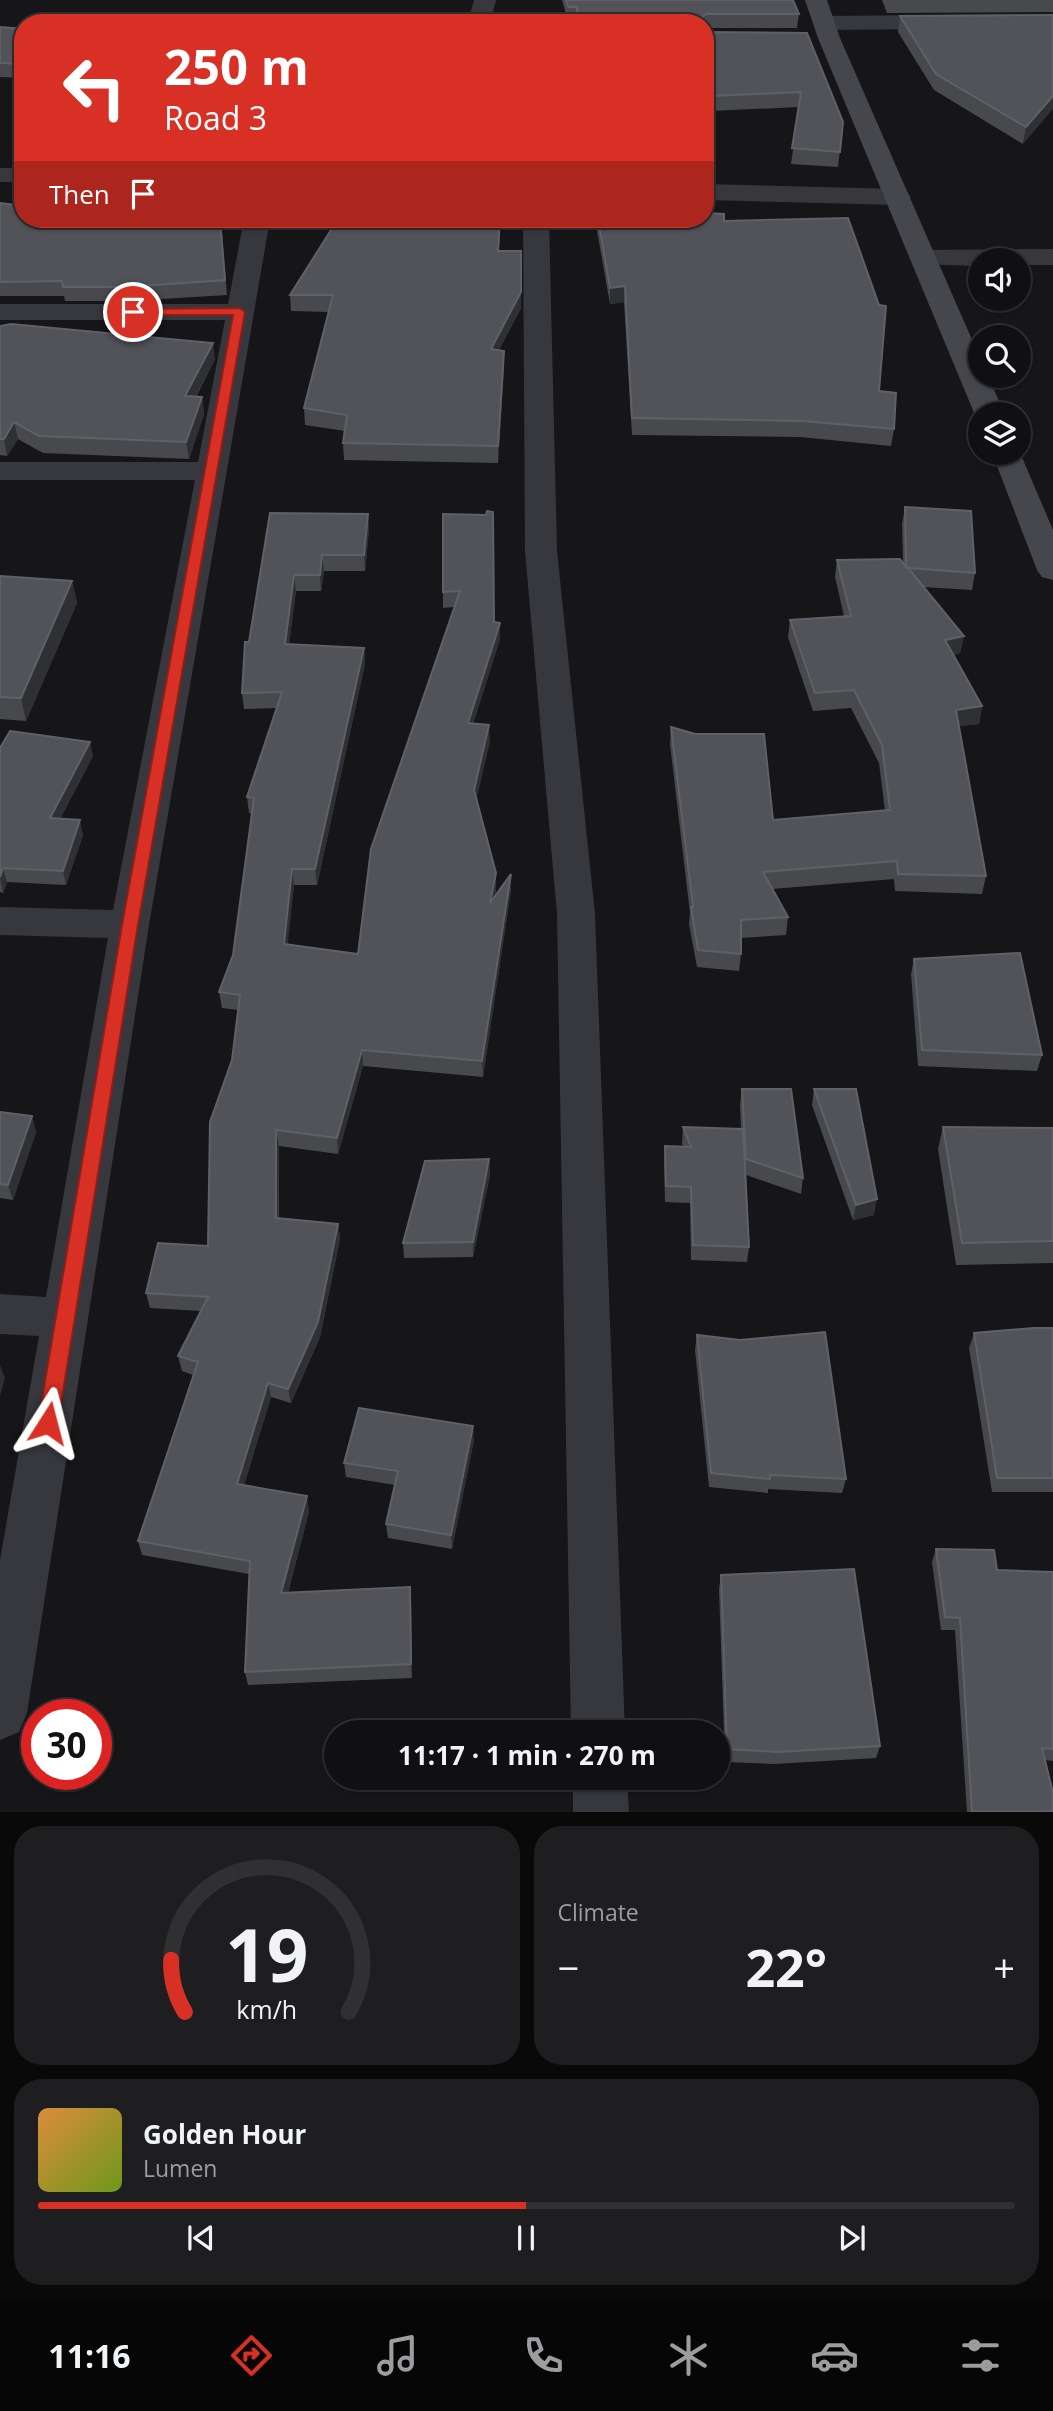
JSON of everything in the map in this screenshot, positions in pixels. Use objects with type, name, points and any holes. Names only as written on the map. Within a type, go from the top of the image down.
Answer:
[{"type":"street","points":[[802,38],[823,20],[1053,21]]},
{"type":"street","points":[[823,20],[984,402]]},
{"type":"street","points":[[714,192],[898,197]]},
{"type":"street","points":[[0,1713],[130,925],[255,228]]},
{"type":"street","points":[[536,228],[541,551],[576,914],[598,1720]]},
{"type":"street","points":[[923,258],[1053,257]]},
{"type":"street","points":[[0,312],[240,312]]},
{"type":"street","points":[[1012,465],[1053,570]]},
{"type":"street","points":[[0,471],[211,471]]},
{"type":"street","points":[[0,921],[130,925]]},
{"type":"street","points":[[0,1314],[65,1318]]},
{"type":"street","points":[[600,1790],[601,1812]]},
{"type":"building","points":[[566,0],[793,0],[799,14],[577,14],[577,7],[568,7]]},
{"type":"building","points":[[1053,15],[1053,96],[1026,127],[936,74],[900,16]]},
{"type":"building","points":[[0,27],[14,28],[14,64],[0,63]]},
{"type":"building","points":[[714,32],[807,33],[843,122],[840,152],[792,148],[801,92],[714,96]]},
{"type":"building","points":[[0,203],[14,205],[14,228],[221,228],[225,280],[128,287],[63,287],[62,281],[0,282]]},
{"type":"building","points":[[714,213],[724,214],[724,221],[848,218],[879,305],[886,306],[879,391],[896,393],[894,429],[802,421],[632,418],[625,286],[610,288],[600,228],[714,228]]},
{"type":"building","points":[[332,228],[499,228],[498,251],[521,251],[521,292],[491,349],[504,351],[498,446],[343,443],[347,415],[304,408],[333,295],[290,295]]},
{"type":"building","points":[[11,324],[213,343],[185,396],[202,397],[186,442],[39,436],[14,422],[4,439],[0,439],[0,326]]},
{"type":"building","points":[[905,507],[971,511],[975,573],[908,568],[964,636],[945,640],[982,706],[956,710],[986,876],[898,874],[897,861],[763,872],[788,917],[741,920],[741,954],[698,950],[671,727],[695,734],[764,734],[773,820],[890,810],[882,745],[854,690],[815,693],[790,620],[851,616],[837,560],[900,559],[906,567]]},
{"type":"building","points":[[487,511],[493,512],[494,622],[500,623],[468,723],[489,725],[474,790],[496,873],[490,903],[511,874],[482,1061],[362,1050],[337,1138],[276,1130],[276,1218],[338,1224],[318,1322],[288,1389],[268,1383],[237,1484],[307,1496],[281,1593],[410,1587],[411,1664],[245,1672],[250,1561],[138,1541],[198,1362],[178,1356],[208,1297],[146,1293],[158,1243],[208,1246],[210,1122],[232,1060],[240,995],[219,992],[233,955],[254,798],[247,797],[282,692],[242,693],[245,642],[249,642],[270,513],[368,514],[364,555],[322,555],[320,575],[294,575],[285,644],[364,648],[315,869],[292,869],[284,944],[358,954],[371,849],[460,591],[443,592],[443,514],[486,515]]},
{"type":"building","points":[[0,576],[72,581],[21,698],[0,697]]},
{"type":"building","points":[[10,731],[90,742],[50,818],[80,820],[63,871],[3,868],[0,877],[0,748]]},
{"type":"building","points":[[1020,953],[1042,1055],[922,1050],[914,959]]},
{"type":"building","points":[[742,1089],[791,1089],[803,1178],[746,1159]]},
{"type":"building","points":[[814,1089],[856,1089],[877,1199],[856,1205]]},
{"type":"building","points":[[0,1112],[32,1116],[8,1185],[0,1184]]},
{"type":"building","points":[[683,1127],[743,1129],[749,1247],[693,1245],[691,1187],[666,1186],[665,1146],[691,1147]]},
{"type":"building","points":[[943,1127],[1053,1128],[1053,1241],[962,1243]]},
{"type":"building","points":[[489,1159],[473,1242],[403,1243],[425,1161]]},
{"type":"building","points":[[1053,1328],[1053,1478],[997,1478],[974,1333]]},
{"type":"building","points":[[825,1332],[846,1479],[770,1475],[770,1479],[711,1473],[697,1335],[740,1340]]},
{"type":"building","points":[[359,1408],[473,1426],[451,1535],[386,1524],[398,1471],[344,1463]]},
{"type":"building","points":[[936,1549],[994,1550],[997,1570],[1053,1572],[1053,1749],[1042,1748],[1053,1793],[1053,1811],[972,1812],[960,1618],[945,1617]]},
{"type":"building","points":[[854,1569],[880,1746],[777,1752],[730,1749],[730,1720],[726,1720],[721,1575]]},
{"type":"route","points":[[48,1423],[130,925],[240,312],[133,312]]}]
